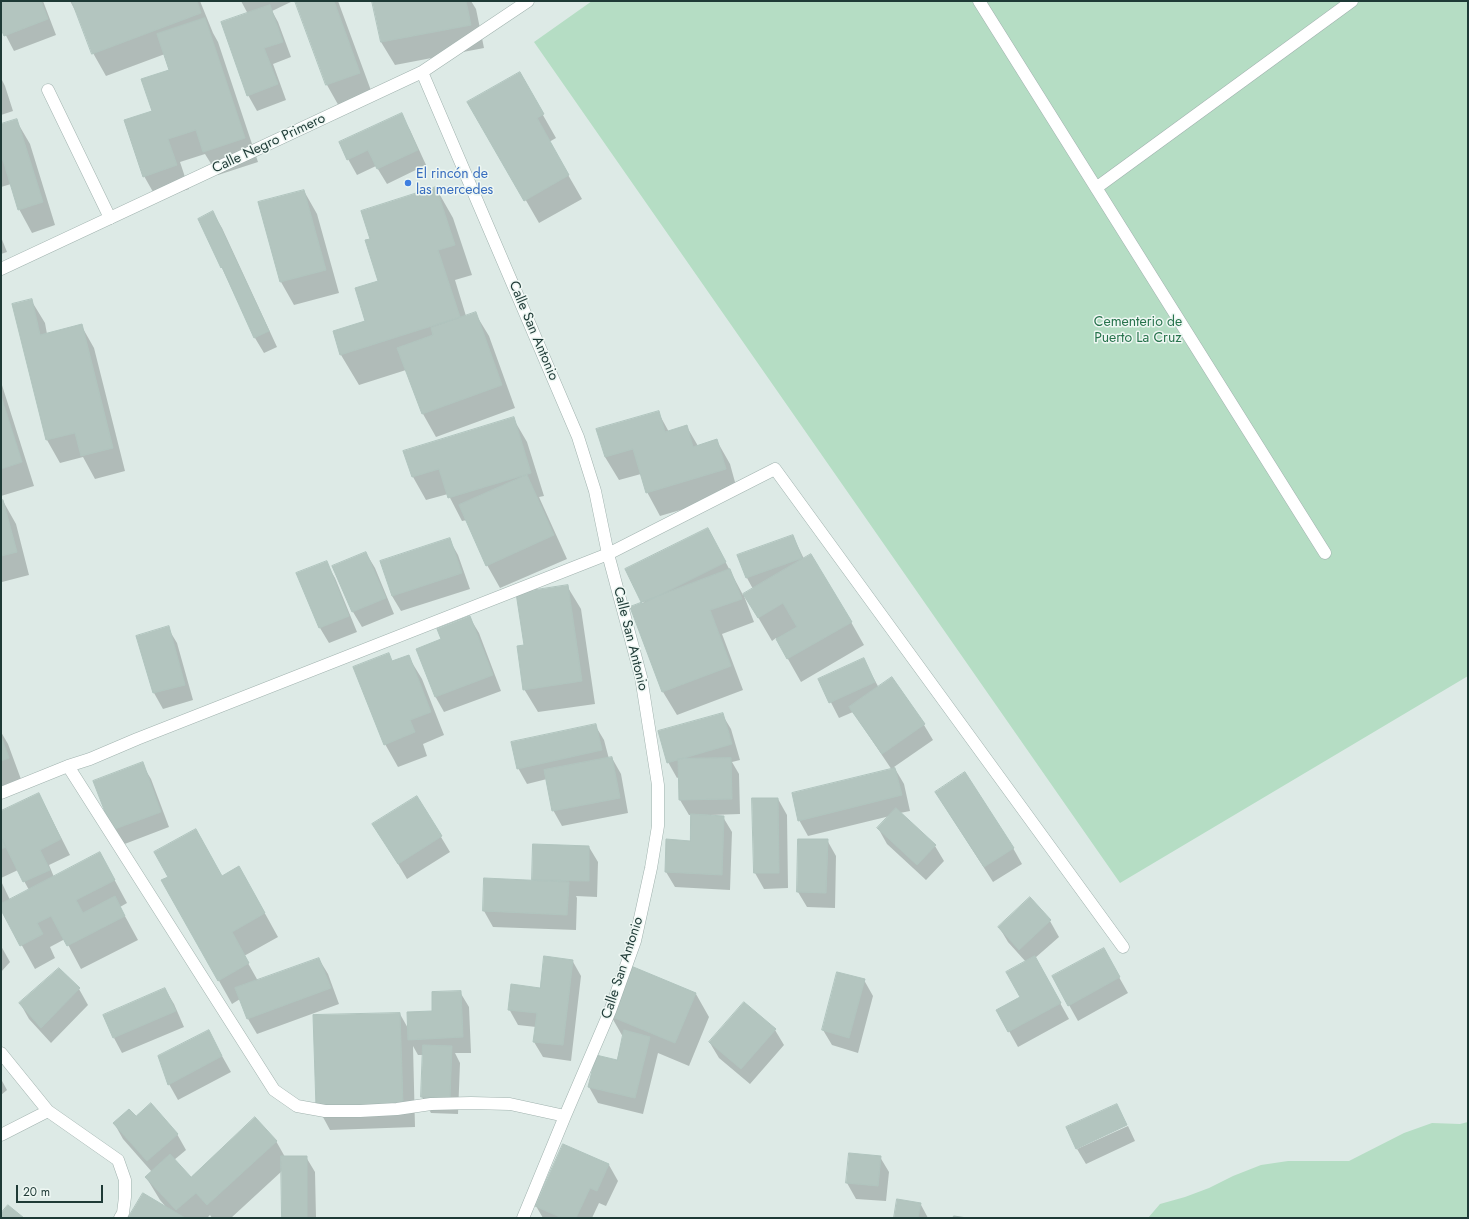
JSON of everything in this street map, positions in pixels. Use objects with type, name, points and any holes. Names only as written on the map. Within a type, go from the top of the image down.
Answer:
[{"type":"street","name":"Calle Negro Primero","points":[[1,269],[422,72],[528,1]]},
{"type":"street","points":[[979,1],[1325,553]]},
{"type":"street","points":[[1096,188],[1352,1]]},
{"type":"street","name":"Calle San Antonio","points":[[422,72],[578,437],[595,491],[608,554],[641,677],[658,785],[658,826],[651,868],[635,941],[610,1011],[565,1116],[524,1218]]},
{"type":"street","points":[[48,90],[110,218]]},
{"type":"street","points":[[1,793],[68,766],[90,760],[137,739],[608,554],[775,469],[1123,947]]},
{"type":"street","points":[[68,766],[274,1090],[297,1106],[325,1111],[397,1109],[431,1104],[471,1103],[510,1104],[565,1116]]},
{"type":"street","points":[[1,1053],[48,1111],[118,1160],[126,1180],[126,1197],[123,1213],[120,1218]]},
{"type":"street","points":[[1,1135],[48,1111]]},
{"type":"green space","name":"Cementerio de Puerto La Cruz","points":[[592,1],[1468,1],[1468,676],[1120,883],[534,42]]},
{"type":"green space","points":[[1468,1122],[1468,1218],[1148,1218],[1160,1204],[1209,1188],[1233,1176],[1261,1165],[1288,1161],[1349,1161],[1404,1133],[1432,1123],[1460,1124]]},
{"type":"building","points":[[1,1],[41,1],[48,19],[4,36],[1,29]]},
{"type":"building","points":[[72,1],[197,1],[201,13],[92,54]]},
{"type":"building","points":[[295,1],[334,1],[360,73],[326,85]]},
{"type":"building","points":[[372,1],[466,1],[471,25],[381,42]]},
{"type":"building","points":[[270,5],[283,42],[264,48],[278,84],[247,96],[221,22]]},
{"type":"building","points":[[205,18],[245,138],[203,152],[196,130],[168,139],[177,165],[143,177],[124,120],[152,111],[141,79],[169,70],[157,34]]},
{"type":"building","points":[[520,72],[544,114],[537,118],[569,175],[524,201],[467,102]]},
{"type":"building","points":[[402,113],[418,150],[377,169],[368,150],[347,160],[339,142]]},
{"type":"building","points":[[17,119],[43,202],[18,210],[3,160],[1,160],[1,124]]},
{"type":"building","points":[[436,187],[455,245],[438,250],[460,317],[340,355],[333,331],[365,321],[355,288],[378,281],[365,240],[370,239],[361,211]]},
{"type":"building","points":[[304,190],[326,270],[280,282],[258,202]]},
{"type":"building","points":[[213,211],[269,331],[254,338],[222,267],[221,268],[198,219]]},
{"type":"building","points":[[32,299],[40,335],[82,324],[113,448],[81,456],[75,433],[46,440],[12,304]]},
{"type":"building","points":[[476,312],[502,385],[422,414],[397,348],[433,335],[431,328]]},
{"type":"building","points":[[1,396],[22,462],[1,469]]},
{"type":"building","points":[[659,411],[665,432],[687,425],[693,447],[717,439],[726,469],[646,493],[633,449],[605,457],[596,429]]},
{"type":"building","points":[[514,417],[531,473],[448,498],[439,469],[412,477],[403,451]]},
{"type":"building","points":[[527,475],[554,535],[486,566],[459,505]]},
{"type":"building","points":[[3,500],[17,552],[1,556],[1,501]]},
{"type":"building","points":[[708,528],[726,562],[642,604],[625,569]]},
{"type":"building","points":[[793,535],[802,558],[746,578],[737,555]]},
{"type":"building","points":[[450,538],[462,573],[392,596],[380,561]]},
{"type":"building","points":[[366,552],[386,598],[352,612],[332,566]]},
{"type":"building","points":[[811,554],[852,622],[787,659],[776,639],[797,627],[783,603],[758,618],[743,594]]},
{"type":"building","points":[[327,561],[349,616],[319,628],[296,573]]},
{"type":"building","points":[[730,569],[742,599],[710,610],[731,666],[662,692],[630,607]]},
{"type":"building","points":[[568,585],[582,681],[523,690],[517,646],[524,645],[516,593]]},
{"type":"building","points":[[470,616],[493,675],[435,697],[416,649],[441,639],[437,629]]},
{"type":"building","points":[[169,626],[185,685],[153,693],[136,636]]},
{"type":"building","points":[[389,653],[392,661],[409,655],[431,712],[410,720],[415,732],[384,745],[353,667]]},
{"type":"building","points":[[864,658],[875,682],[829,703],[818,679]]},
{"type":"building","points":[[892,677],[925,724],[882,754],[849,707]]},
{"type":"building","points":[[723,713],[732,744],[667,763],[658,731]]},
{"type":"building","points":[[596,724],[602,750],[517,769],[511,742]]},
{"type":"building","points":[[1,736],[9,758],[1,761]]},
{"type":"building","points":[[612,757],[620,798],[552,811],[544,770]]},
{"type":"building","points":[[731,758],[732,799],[679,800],[678,759]]},
{"type":"building","points":[[143,762],[161,812],[112,830],[93,781]]},
{"type":"building","points":[[895,768],[902,795],[798,821],[792,793]]},
{"type":"building","points":[[965,772],[1014,848],[984,867],[935,792]]},
{"type":"building","points":[[39,793],[61,839],[40,850],[50,870],[23,882],[1,837],[1,811]]},
{"type":"building","points":[[417,796],[442,836],[398,864],[372,824]]},
{"type":"building","points":[[752,798],[778,798],[779,873],[754,873]]},
{"type":"building","points":[[896,808],[936,845],[917,865],[877,828]]},
{"type":"building","points":[[691,814],[724,816],[722,875],[665,872],[666,839],[690,841]]},
{"type":"building","points":[[196,829],[222,876],[239,866],[265,913],[232,932],[249,963],[218,981],[161,880],[168,877],[154,852]]},
{"type":"building","points":[[1,836],[6,847],[1,849]]},
{"type":"building","points":[[798,839],[828,839],[826,893],[797,892]]},
{"type":"building","points":[[533,844],[589,846],[589,881],[532,880]]},
{"type":"building","points":[[100,852],[115,880],[76,900],[83,913],[115,896],[125,916],[67,946],[51,916],[37,923],[43,934],[20,946],[1,910],[1,904]]},
{"type":"building","points":[[484,878],[569,882],[567,915],[483,911]]},
{"type":"building","points":[[1030,897],[1051,920],[1019,950],[998,927]]},
{"type":"building","points":[[1104,948],[1120,977],[1068,1006],[1052,976]]},
{"type":"building","points":[[544,956],[573,960],[563,1045],[533,1042],[537,1013],[508,1010],[511,984],[540,988]]},
{"type":"building","points":[[1035,956],[1061,1003],[1008,1032],[996,1010],[1020,997],[1006,972]]},
{"type":"building","points":[[319,958],[331,988],[247,1019],[235,988]]},
{"type":"building","points":[[631,966],[696,993],[675,1043],[610,1016]]},
{"type":"building","points":[[59,968],[80,988],[41,1028],[19,1003]]},
{"type":"building","points":[[837,972],[865,979],[849,1038],[822,1030]]},
{"type":"building","points":[[165,988],[176,1011],[113,1038],[103,1015]]},
{"type":"building","points":[[461,991],[463,1037],[408,1040],[407,1012],[432,1011],[432,992]]},
{"type":"building","points":[[744,1002],[776,1029],[741,1069],[709,1042]]},
{"type":"building","points":[[400,1013],[403,1104],[316,1107],[313,1015]]},
{"type":"building","points":[[209,1030],[222,1056],[168,1085],[158,1056]]},
{"type":"building","points":[[624,1030],[650,1037],[635,1098],[588,1087],[596,1055],[617,1060]]},
{"type":"building","points":[[423,1045],[452,1046],[450,1098],[421,1097]]},
{"type":"building","points":[[151,1103],[178,1134],[147,1161],[113,1123],[129,1109],[136,1116]]},
{"type":"building","points":[[1117,1104],[1127,1125],[1076,1149],[1066,1127]]},
{"type":"building","points":[[255,1117],[277,1141],[207,1205],[196,1193],[176,1210],[145,1177],[170,1154],[191,1177]]},
{"type":"building","points":[[563,1144],[609,1164],[597,1191],[590,1188],[576,1218],[562,1218],[535,1206]]},
{"type":"building","points":[[849,1153],[881,1156],[878,1186],[846,1183]]},
{"type":"building","points":[[281,1156],[307,1156],[307,1218],[282,1218]]},
{"type":"building","points":[[143,1193],[185,1218],[128,1218]]},
{"type":"building","points":[[897,1199],[921,1203],[918,1218],[894,1218]]},
{"type":"building","points":[[8,1205],[24,1218],[1,1218],[1,1213]]},
{"type":"building","points":[[954,1216],[967,1218],[953,1218]]},
{"type":"place","name":"El rincón de las mercedes","points":[[408,183]]}]
